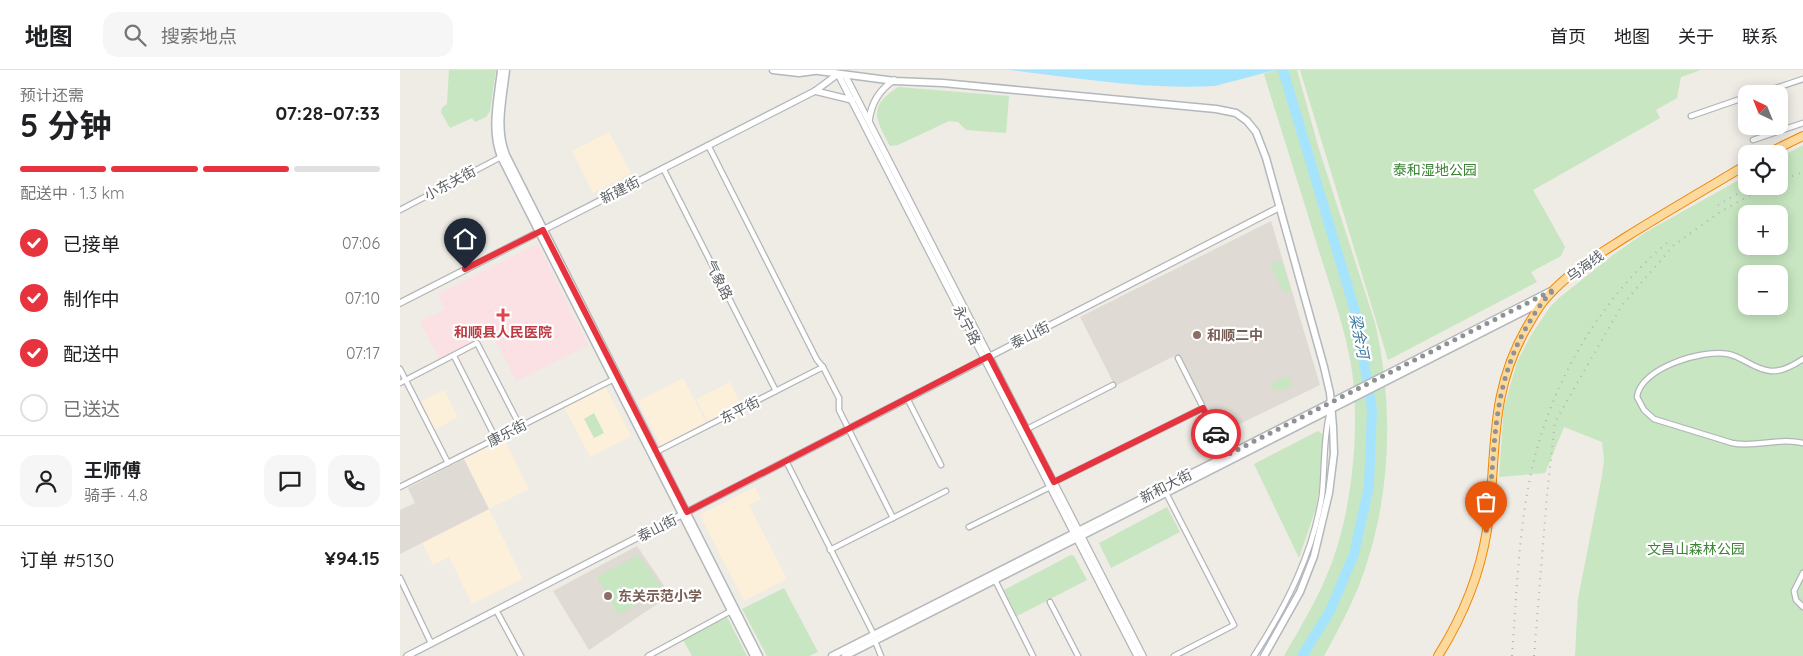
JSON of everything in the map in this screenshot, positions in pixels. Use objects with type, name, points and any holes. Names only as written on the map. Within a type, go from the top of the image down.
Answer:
[{"type":"highway","points":[[1784,145],[1803,136]]},
{"type":"highway","name":"乌海线","points":[[1438,656],[1466,601],[1482,554],[1489,516],[1497,410],[1504,377],[1516,347],[1543,302],[1578,268],[1738,170]]},
{"type":"main road","points":[[501,70],[495,132],[497,147],[501,157],[656,452],[754,656]]},
{"type":"main road","points":[[506,70],[500,132],[502,146],[541,231],[614,379],[759,656]]},
{"type":"main road","points":[[773,70],[799,72],[813,70],[894,80],[953,84],[1233,112],[1247,121],[1256,132],[1266,158],[1309,309],[1331,405],[1334,454],[1321,533],[1300,592],[1264,656]]},
{"type":"main road","name":"新和大街","points":[[832,656],[995,580],[1078,534],[1166,493],[1555,289]]},
{"type":"main road","name":"新和大街","points":[[1387,376],[1543,302]]},
{"type":"main road","name":"新和大街","points":[[845,656],[874,638],[1078,534],[1227,455],[1331,405]]},
{"type":"street","name":"新建街","points":[[400,302],[815,91],[842,74]]},
{"type":"street","name":"永宁路","points":[[842,74],[852,100],[1143,656]]},
{"type":"street","name":"永宁路","points":[[842,74],[869,120],[987,357],[1027,429],[1052,484]]},
{"type":"street","points":[[1785,85],[1803,79]]},
{"type":"street","points":[[869,120],[870,109],[876,97],[894,80]]},
{"type":"street","points":[[815,91],[852,100]]},
{"type":"street","points":[[1691,116],[1738,101]]},
{"type":"street","points":[[1753,140],[1803,123]]},
{"type":"street","points":[[708,145],[817,360],[823,367],[839,398],[839,410],[894,518]]},
{"type":"street","name":"小东关街","points":[[400,210],[501,157]]},
{"type":"street","name":"气象路","points":[[663,168],[776,391]]},
{"type":"street","name":"泰山街","points":[[406,656],[1280,206]]},
{"type":"street","points":[[400,383],[478,344],[520,426]]},
{"type":"street","points":[[1803,359],[1784,369],[1770,371],[1728,354],[1714,352],[1701,354],[1649,376],[1640,386],[1637,398],[1644,410],[1654,419],[1732,442],[1743,444],[1792,441],[1803,444]]},
{"type":"street","points":[[454,356],[496,439]]},
{"type":"street","points":[[1178,358],[1227,455]]},
{"type":"street","name":"东平街","points":[[656,452],[823,367]]},
{"type":"street","points":[[400,369],[448,463]]},
{"type":"street","name":"康乐街","points":[[400,487],[614,379]]},
{"type":"street","points":[[1027,429],[1113,385]]},
{"type":"street","points":[[907,398],[941,465]]},
{"type":"street","points":[[1254,656],[1293,588],[1313,534],[1322,495],[1326,451],[1326,424],[1331,405]]},
{"type":"street","points":[[969,527],[1203,408]]},
{"type":"street","points":[[786,461],[874,638],[881,656]]},
{"type":"street","points":[[830,550],[946,491]]},
{"type":"street","points":[[1166,493],[1234,625],[1174,656]]},
{"type":"street","name":"永宁路","points":[[1078,534],[1137,656]]},
{"type":"street","points":[[1803,573],[1794,591],[1796,600],[1803,607]]},
{"type":"street","points":[[400,578],[431,643]]},
{"type":"street","points":[[995,580],[1032,656]]},
{"type":"street","points":[[1050,602],[1078,656]]},
{"type":"street","points":[[496,610],[521,656]]},
{"type":"street","points":[[648,656],[731,610]]},
{"type":"shaded area","points":[[609,132],[631,173],[593,193],[572,151]]},
{"type":"shaded area","name":"和顺二中","points":[[1271,221],[1320,385],[1219,434],[1178,354],[1115,386],[1080,317]]},
{"type":"shaded area","name":"和顺县人民医院","points":[[538,244],[588,345],[516,381],[492,334],[440,361],[420,321],[445,309],[438,294]]},
{"type":"shaded area","points":[[683,378],[706,422],[661,446],[638,401]]},
{"type":"shaded area","points":[[730,382],[741,404],[708,422],[696,399]]},
{"type":"shaded area","points":[[605,386],[631,436],[590,457],[564,407]]},
{"type":"shaded area","points":[[444,390],[458,417],[434,430],[420,402]]},
{"type":"shaded area","points":[[504,439],[529,489],[489,509],[464,459]]},
{"type":"shaded area","points":[[464,459],[489,509],[400,554],[400,510],[415,503],[408,488]]},
{"type":"shaded area","points":[[755,487],[761,499],[749,505],[787,579],[744,601],[700,515]]},
{"type":"shaded area","points":[[489,509],[523,579],[472,604],[449,557],[433,565],[422,543]]},
{"type":"shaded area","name":"东关示范小学","points":[[637,546],[665,587],[658,592],[663,600],[589,650],[553,591]]},
{"type":"green space","points":[[449,70],[496,70],[490,111],[486,117],[475,122],[472,118],[450,128],[441,112],[442,108],[447,104]]},
{"type":"green space","points":[[1276,70],[1297,70],[1318,146],[1375,323],[1385,389],[1386,457],[1383,491],[1377,524],[1358,588],[1324,656],[1284,656],[1321,588],[1338,543],[1349,495],[1352,470],[1355,418],[1354,394],[1352,371],[1342,325],[1264,74]]},
{"type":"green space","name":"泰和湿地公园","points":[[1300,70],[1701,70],[1681,77],[1677,98],[1656,110],[1660,118],[1533,190],[1565,247],[1561,256],[1531,272],[1537,282],[1388,360]]},
{"type":"green space","points":[[898,87],[1009,96],[1006,133],[966,130],[958,122],[949,121],[898,145],[890,146],[878,121],[877,114],[878,107],[882,101]]},
{"type":"green space","name":"文昌山森林公园","points":[[1803,145],[1803,656],[1575,656],[1578,599],[1602,476],[1604,459],[1602,442],[1564,427],[1545,473],[1499,477],[1504,407],[1517,362],[1531,335],[1550,307],[1559,298],[1613,255],[1646,232],[1738,180],[1738,195],[1788,195],[1788,153]]},
{"type":"green space","points":[[1279,261],[1282,262],[1291,290],[1287,294],[1283,291],[1270,265]]},
{"type":"green space","points":[[1288,376],[1293,385],[1280,391],[1272,388],[1273,383]]},
{"type":"green space","points":[[594,413],[604,433],[594,438],[584,419]]},
{"type":"green space","points":[[1318,431],[1323,435],[1321,475],[1316,508],[1299,558],[1254,464]]},
{"type":"green space","points":[[1167,507],[1180,532],[1111,568],[1099,543]]},
{"type":"green space","points":[[639,555],[662,588],[619,615],[597,577]]},
{"type":"green space","points":[[1071,555],[1074,556],[1087,580],[1017,616],[1004,590]]},
{"type":"green space","points":[[784,588],[818,652],[809,656],[767,656],[742,609]]},
{"type":"green space","points":[[727,617],[747,656],[692,656],[683,640]]},
{"type":"water","points":[[1009,70],[1276,70],[1215,86],[1189,87],[1137,85]]},
{"type":"waterway","name":"梁余河","points":[[1283,70],[1355,311],[1372,409],[1369,486],[1354,554],[1330,611],[1302,656]]},
{"type":"railway","points":[[1788,178],[1803,172]]},
{"type":"railway","points":[[1718,205],[1738,193]]},
{"type":"railway","points":[[1534,656],[1555,422],[1622,305],[1674,245],[1720,212],[1751,195]]},
{"type":"railway","points":[[1512,656],[1521,534],[1527,494],[1545,423],[1575,355],[1595,324],[1617,294],[1641,267],[1668,242]]},
{"type":"way so far","points":[[1216,434],[1227,455],[1555,289],[1546,298],[1529,323],[1504,377],[1497,410],[1489,516],[1486,532]]},
{"type":"place","name":"和顺县人民医院","points":[[503,315]]},
{"type":"place","name":"和顺二中","points":[[1197,335]]},
{"type":"place","name":"东关示范小学","points":[[608,596]]},
{"type":"route","points":[[465,269],[543,230],[687,512],[989,356],[1054,482],[1203,408],[1216,434]]}]
